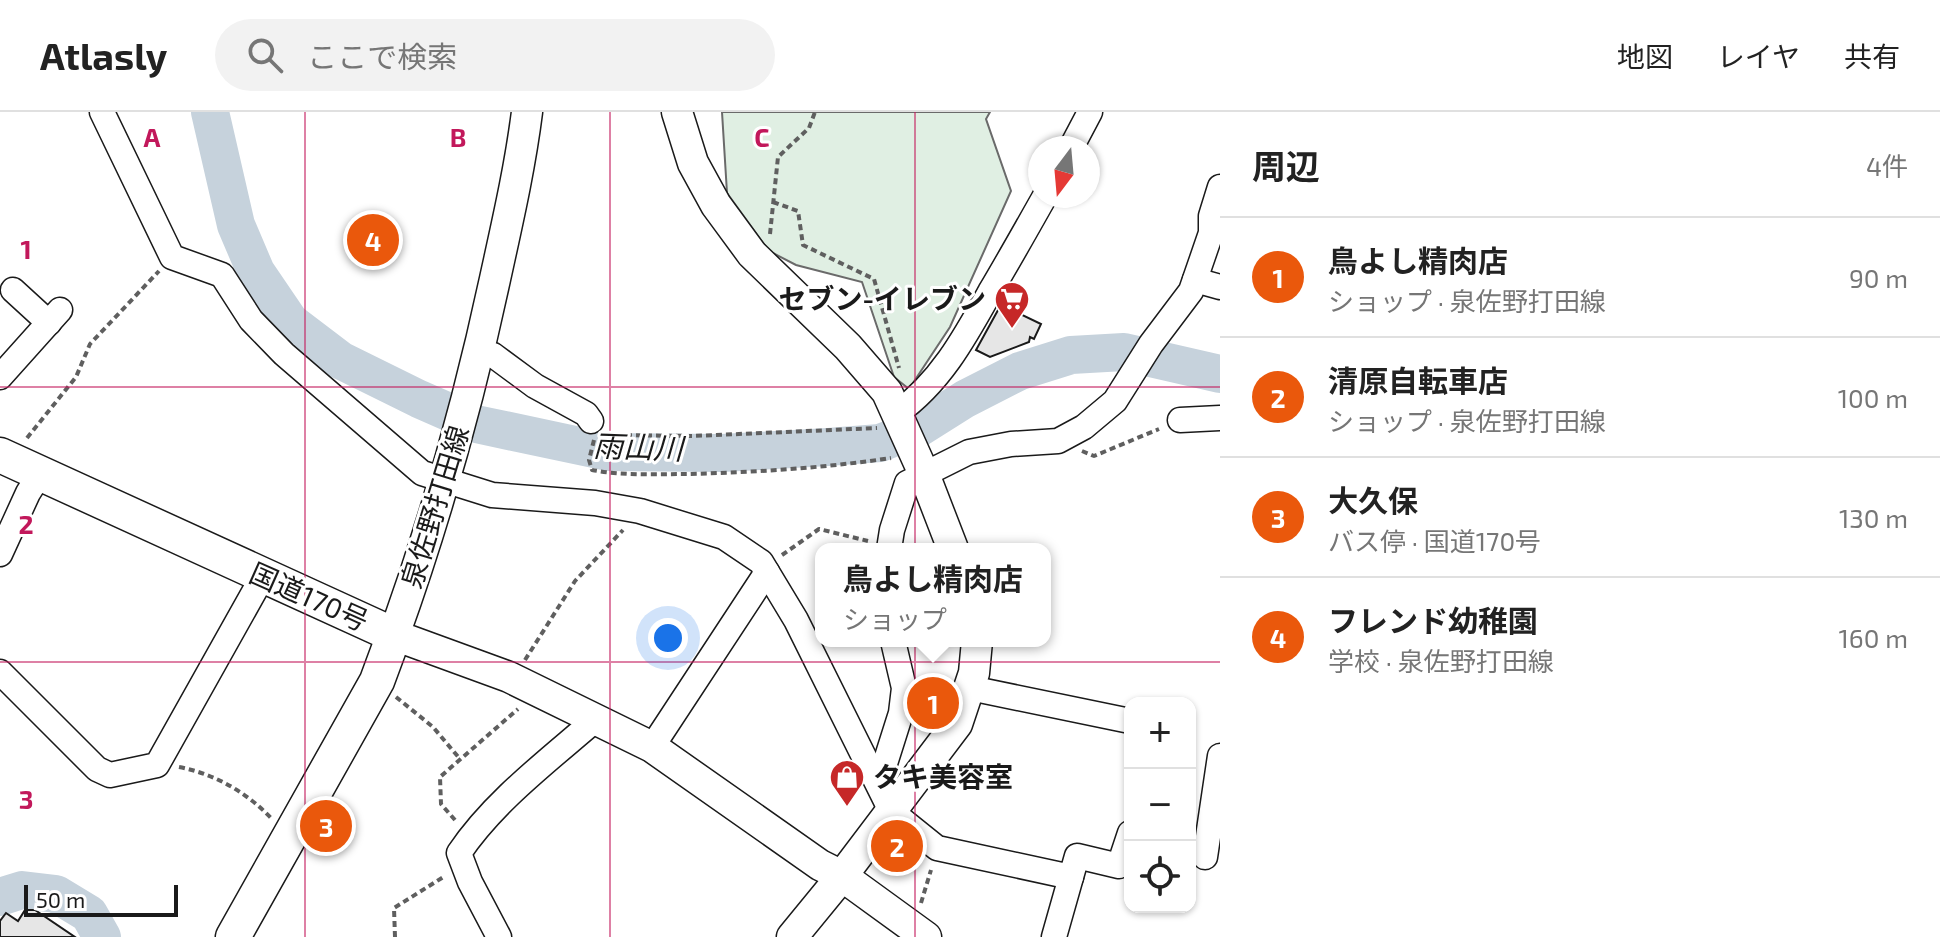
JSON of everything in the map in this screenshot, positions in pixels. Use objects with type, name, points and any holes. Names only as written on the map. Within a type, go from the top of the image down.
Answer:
[{"type":"highway","name":"国道170号","points":[[4,457],[394,635],[377,681],[233,937]]},
{"type":"main road","name":"泉佐野打田線","points":[[394,635],[425,551],[471,389],[510,209],[527,112]]},
{"type":"main road","points":[[677,112],[693,163],[716,205],[752,254],[848,347],[902,414],[951,543]]},
{"type":"main road","points":[[394,635],[528,685],[652,747],[820,865],[842,876],[918,932]]},
{"type":"main road","points":[[792,937],[957,724],[970,688],[976,647]]},
{"type":"street","points":[[102,112],[172,257],[222,275],[251,320],[284,354],[411,465],[444,482],[492,495],[595,503],[635,510],[724,537],[761,562],[766,570],[796,620],[891,811],[937,848],[1071,877]]},
{"type":"street","points":[[1077,136],[1090,112]]},
{"type":"street","points":[[891,543],[907,483],[919,461],[1011,444],[1058,441],[1084,427],[1115,401],[1151,344],[1191,291],[1211,233],[1211,216],[1220,187]]},
{"type":"street","points":[[902,414],[935,380],[967,333],[1038,208]]},
{"type":"street","points":[[1195,280],[1220,287]]},
{"type":"street","points":[[0,377],[54,316],[13,290]]},
{"type":"street","points":[[479,351],[493,355],[535,386],[586,414],[594,427]]},
{"type":"street","points":[[1180,420],[1220,418]]},
{"type":"street","points":[[0,554],[40,474]]},
{"type":"street","points":[[652,747],[766,570]]},
{"type":"street","points":[[0,672],[97,769],[110,775],[157,765],[263,576]]},
{"type":"street","points":[[877,779],[882,773],[903,701],[904,688],[894,647]]},
{"type":"street","points":[[970,688],[1124,720]]},
{"type":"street","points":[[499,937],[459,853],[470,837],[516,789],[596,719]]},
{"type":"street","points":[[1205,856],[1220,756]]},
{"type":"street","points":[[1054,937],[1077,856],[1119,866],[1127,841]]},
{"type":"path","points":[[769,243],[778,157],[809,128],[815,112]]},
{"type":"path","points":[[773,202],[798,211],[803,245],[874,279],[893,340],[902,414],[882,428],[693,436],[594,427],[589,465],[592,470],[602,472],[726,473],[919,461]]},
{"type":"path","points":[[4,457],[51,410],[76,377],[90,344],[172,257]]},
{"type":"path","points":[[1058,441],[1094,456],[1180,420]]},
{"type":"path","points":[[470,837],[441,804],[440,777],[528,685],[521,666],[575,581],[621,533],[635,510]]},
{"type":"path","points":[[766,570],[819,529],[874,543]]},
{"type":"path","points":[[377,681],[433,727],[460,759]]},
{"type":"path","points":[[157,765],[204,772],[228,784],[268,814],[290,837]]},
{"type":"path","points":[[918,932],[923,898],[937,848]]},
{"type":"path","points":[[395,937],[394,908],[439,878],[464,867]]},
{"type":"green space","points":[[722,112],[990,112],[986,119],[1011,191],[950,327],[909,389],[894,377],[862,282],[796,265],[769,251],[727,193]]},
{"type":"building","name":"セブン-イレブン","points":[[1003,301],[1021,309],[1020,314],[1041,324],[1034,339],[1030,337],[1029,342],[990,357],[976,350]]},
{"type":"building","points":[[25,910],[35,910],[75,937],[0,937],[0,921],[6,913],[18,921]]},
{"type":"waterway","name":"雨山川","points":[[210,112],[236,225],[256,272],[290,322],[340,360],[476,424],[608,452],[722,453],[828,447],[880,443],[919,428],[965,399],[1020,371],[1071,355],[1124,352],[1220,374]]},
{"type":"waterway","points":[[0,897],[22,890],[56,894],[89,914],[102,937]]},
{"type":"place","name":"フレンド幼稚園","points":[[373,240]]},
{"type":"place","name":"セブン-イレブン","points":[[1012,330]]},
{"type":"place","name":"鳥よし精肉店","points":[[933,703]]},
{"type":"place","name":"タキ美容室","points":[[847,808]]},
{"type":"place","name":"大久保","points":[[326,826]]},
{"type":"place","name":"清原自転車店","points":[[897,846]]}]
